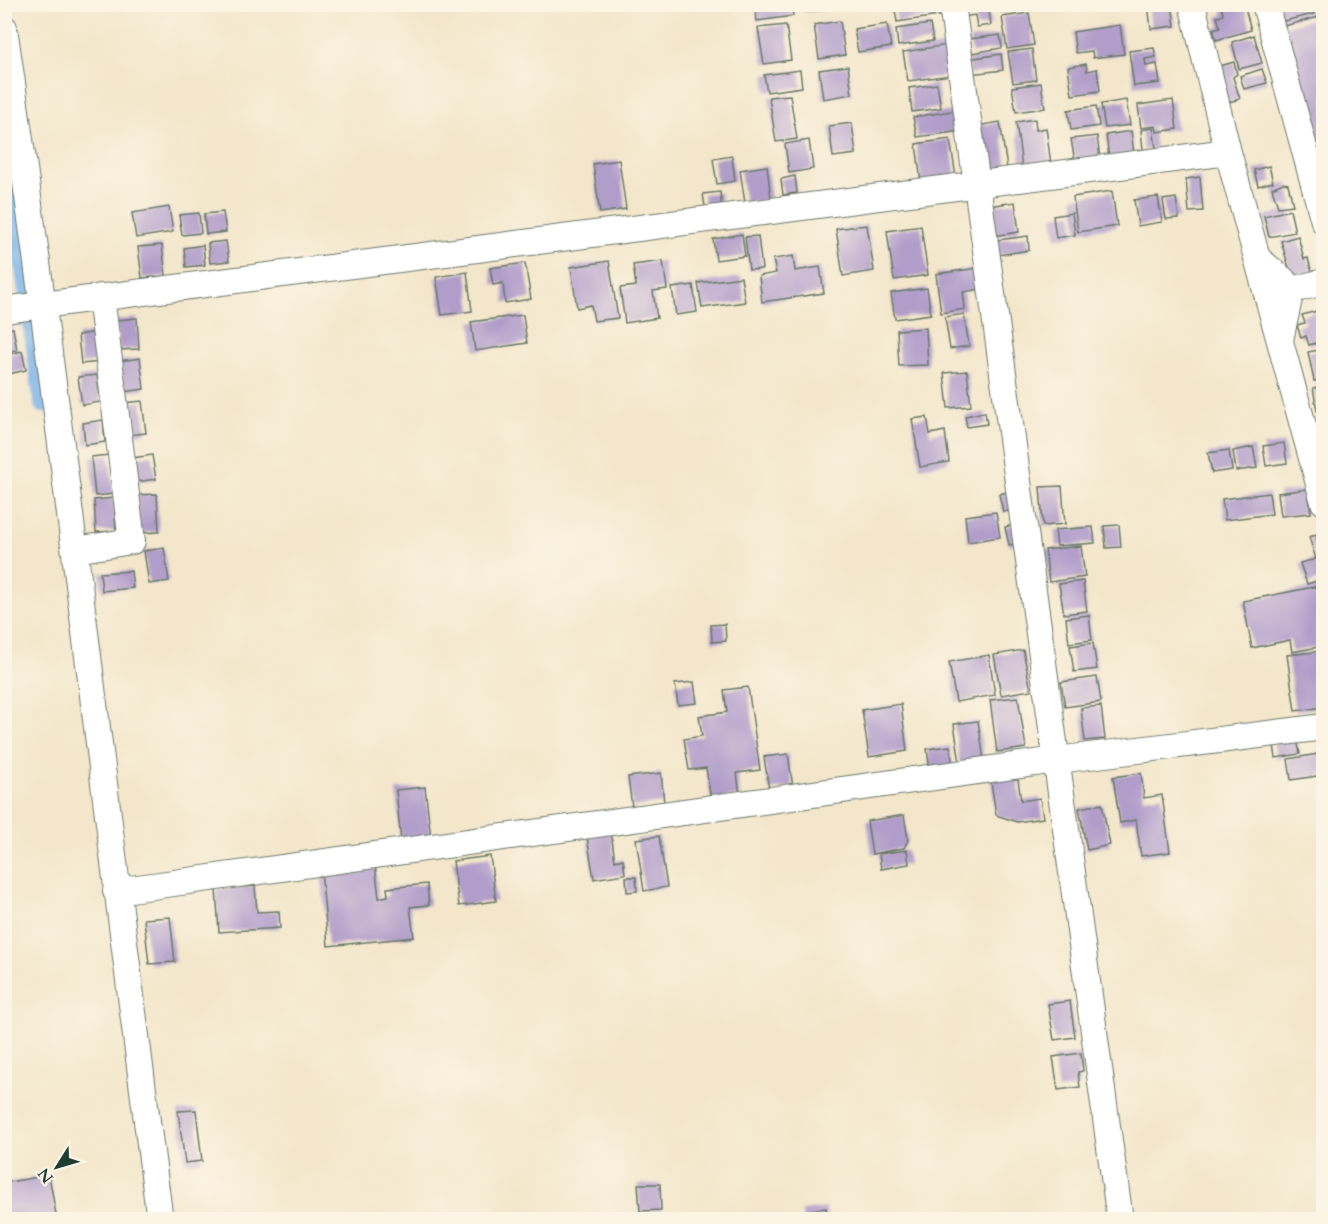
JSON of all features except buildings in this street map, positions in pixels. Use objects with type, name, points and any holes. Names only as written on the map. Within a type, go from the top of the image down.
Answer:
[{"type":"street","points":[[952,4],[975,185],[1120,1220]]},
{"type":"street","points":[[1192,4],[1228,152],[1323,502]]},
{"type":"street","points":[[1265,4],[1323,221]]},
{"type":"street","points":[[4,28],[45,304],[116,891],[160,1220]]},
{"type":"street","points":[[4,310],[1228,152]]},
{"type":"street","points":[[1258,259],[1283,280],[1291,290]]},
{"type":"street","points":[[1291,290],[1323,282]]},
{"type":"street","points":[[1280,341],[1291,290]]},
{"type":"street","points":[[75,550],[132,542],[101,297]]},
{"type":"street","points":[[116,891],[1057,760],[1323,727]]},
{"type":"waterway","points":[[4,129],[43,404]]}]
